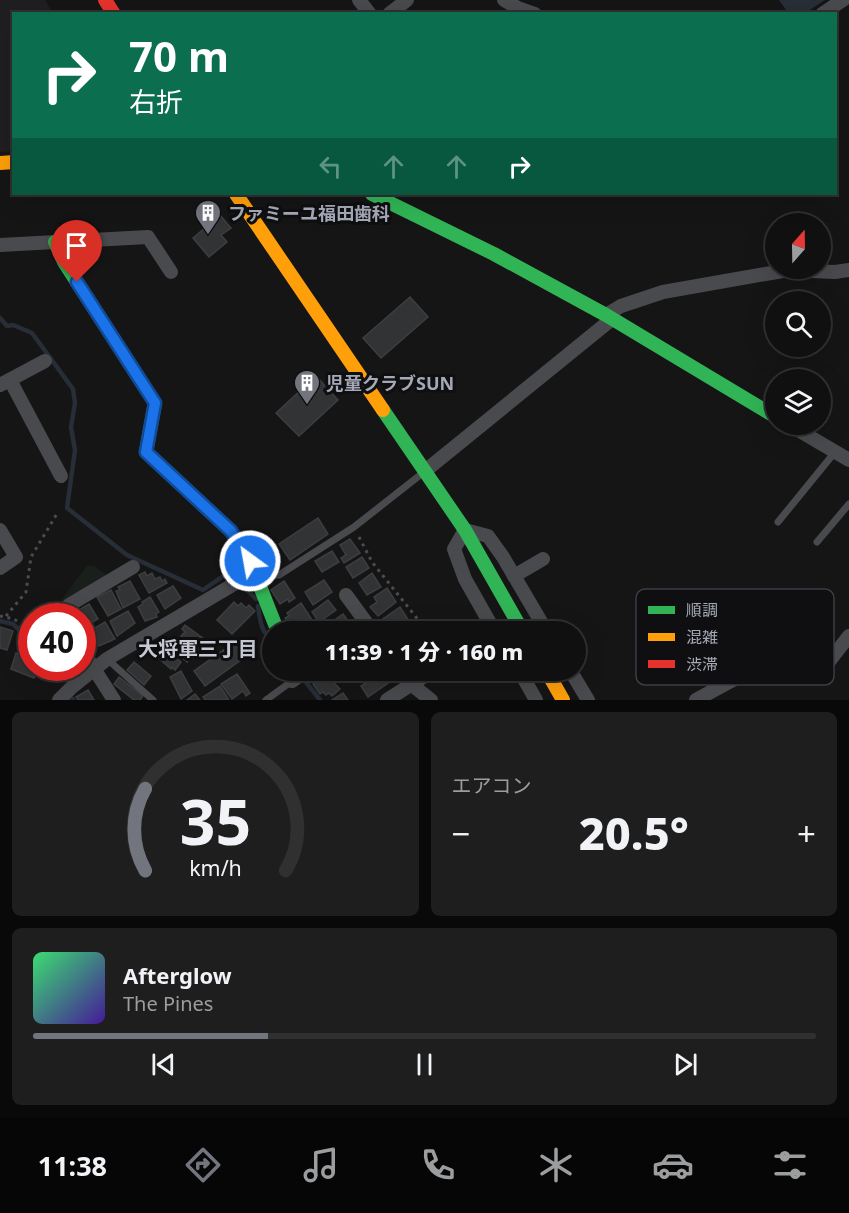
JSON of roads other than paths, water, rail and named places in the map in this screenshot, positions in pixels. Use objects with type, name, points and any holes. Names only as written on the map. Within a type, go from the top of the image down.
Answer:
[{"type":"street","points":[[359,0],[368,12]]},
{"type":"street","points":[[391,12],[407,0]]},
{"type":"street","points":[[504,0],[529,12]]},
{"type":"street","points":[[825,12],[843,0]]},
{"type":"street","points":[[237,195],[465,530],[518,621]]},
{"type":"street","points":[[374,195],[494,254],[609,317],[765,410]]},
{"type":"street","points":[[0,245],[148,237],[171,272]]},
{"type":"street","points":[[55,242],[64,262],[155,403],[146,452],[231,531],[250,561],[273,621]]},
{"type":"street","points":[[425,471],[621,306],[663,292],[788,270],[836,272],[849,270]]},
{"type":"street","points":[[45,361],[5,383],[62,476]]},
{"type":"street","points":[[806,435],[849,460]]},
{"type":"street","points":[[0,530],[16,557],[0,568]]},
{"type":"street","points":[[465,530],[488,536],[504,557],[541,621]]},
{"type":"street","points":[[465,530],[454,549],[465,579],[489,621]]},
{"type":"street","points":[[514,576],[543,559]]},
{"type":"street","points":[[72,603],[133,567]]},
{"type":"street","points":[[96,667],[236,584]]},
{"type":"street","points":[[346,595],[362,621]]},
{"type":"street","points":[[834,654],[849,636]]},
{"type":"street","points":[[96,670],[114,700]]},
{"type":"street","points":[[59,700],[80,681]]},
{"type":"street","points":[[409,681],[431,700]]},
{"type":"street","points":[[387,700],[418,681]]},
{"type":"street","points":[[525,681],[536,700]]},
{"type":"street","points":[[552,681],[563,700]]},
{"type":"street","points":[[577,681],[588,700]]},
{"type":"street","points":[[696,700],[724,685]]},
{"type":"lane","points":[[778,522],[835,452]]},
{"type":"lane","points":[[236,584],[255,576],[279,575],[354,527],[425,471]]},
{"type":"lane","points":[[817,542],[849,504]]},
{"type":"lane","points":[[107,660],[153,700]]},
{"type":"lane","points":[[266,700],[292,681]]},
{"type":"waterway","points":[[0,318],[7,326],[13,325],[32,333],[73,389],[75,403],[71,427],[75,450],[67,508],[127,555],[203,590],[229,572],[256,599]]},
{"type":"waterway","points":[[258,606],[262,626]]},
{"type":"waterway","points":[[0,621],[13,624],[18,629]]},
{"type":"waterway","points":[[305,681],[320,700]]},
{"type":"place","name":"ファミーユ福田歯科","points":[[208,236]]},
{"type":"place","name":"児童クラブSUN","points":[[307,406]]},
{"type":"district","name":"大将軍三丁目","points":[[198,648]]}]
